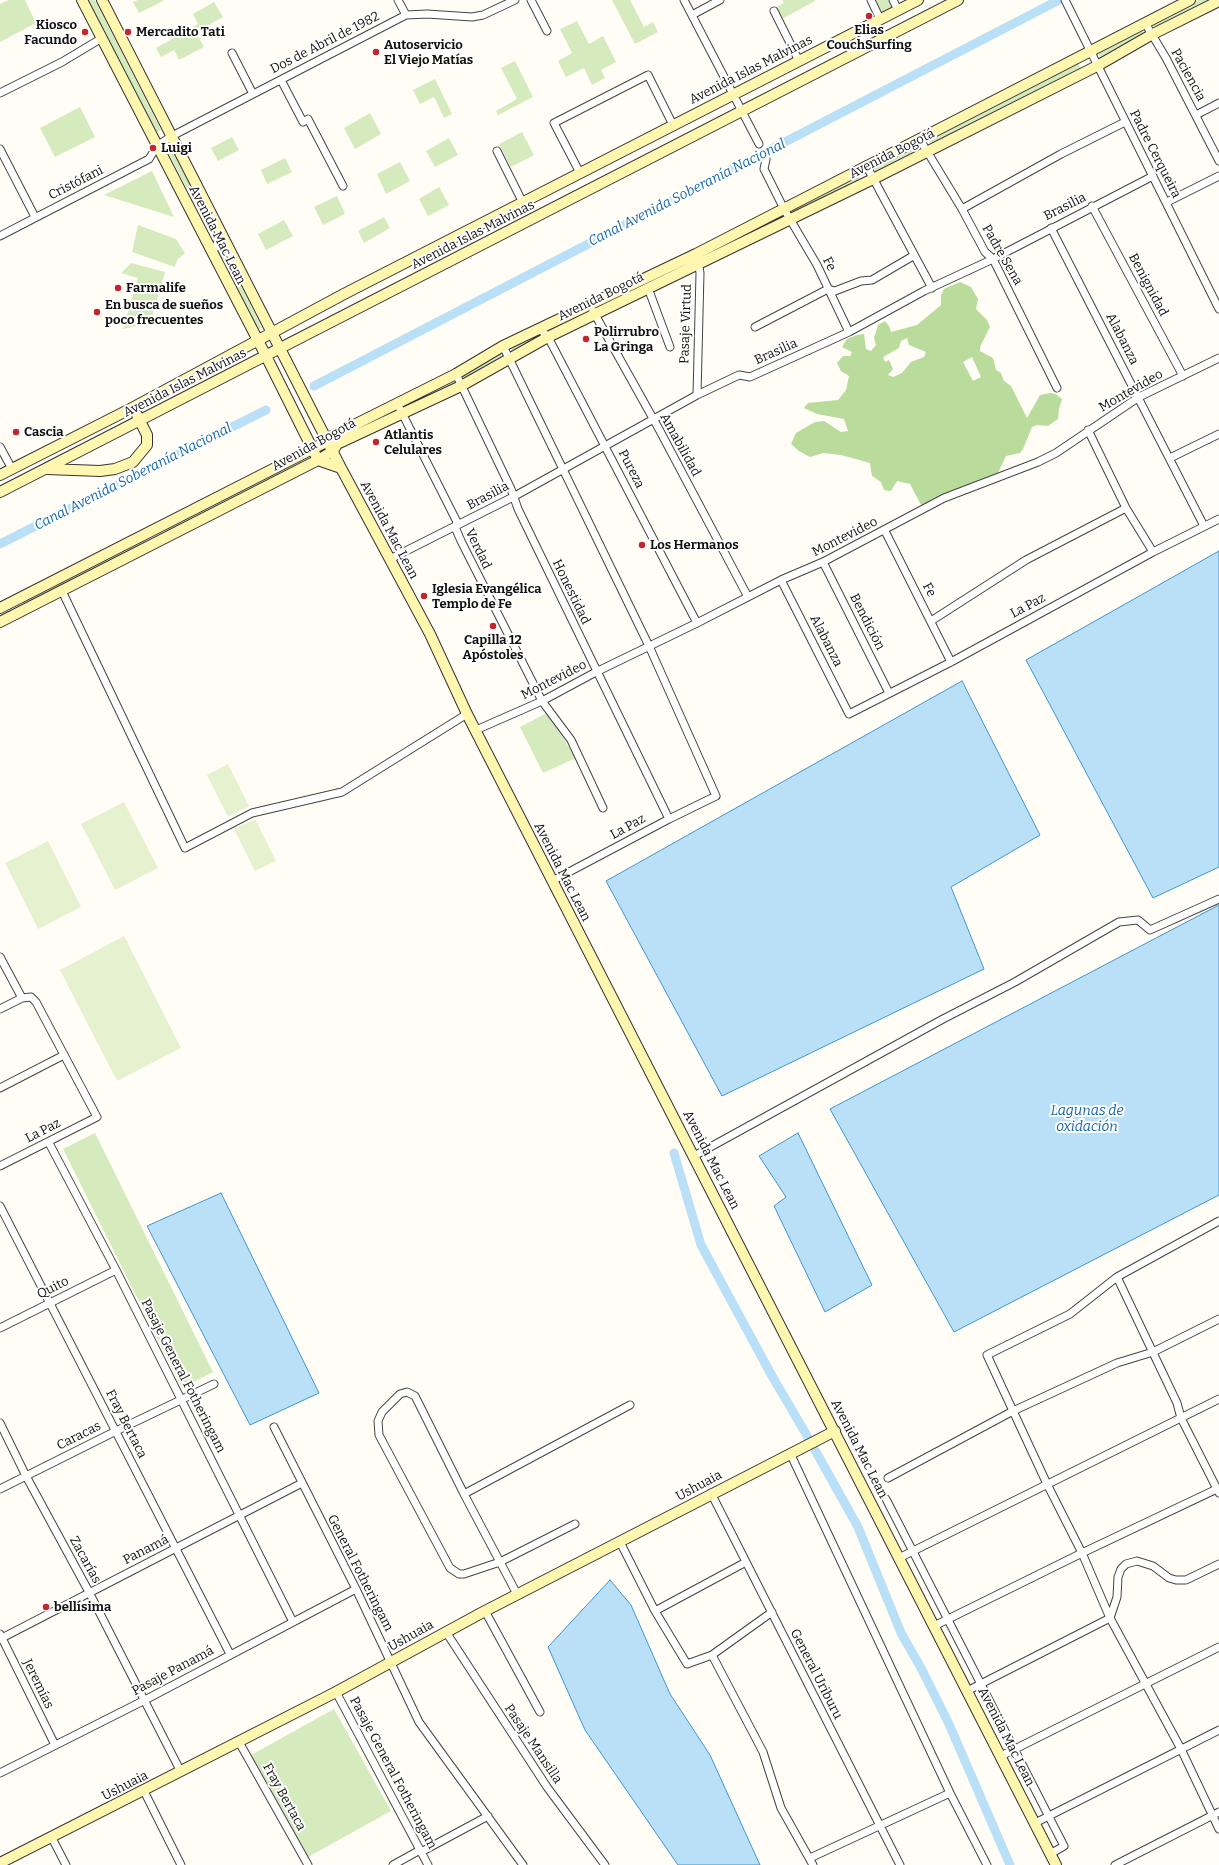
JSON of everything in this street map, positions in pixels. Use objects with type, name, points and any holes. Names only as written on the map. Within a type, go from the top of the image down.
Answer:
[{"type":"main road","name":"Avenida Mac Lean","points":[[82,0],[280,383],[318,460]]},
{"type":"main road","name":"Avenida Mac Lean","points":[[102,0],[341,468],[430,634],[467,714],[835,1430],[1056,1865]]},
{"type":"main road","name":"Avenida Islas Malvinas","points":[[0,475],[132,408],[272,332],[672,125],[918,0]]},
{"type":"main road","name":"Avenida Islas Malvinas","points":[[0,492],[958,0]]},
{"type":"main road","name":"Avenida Bogotá","points":[[0,622],[318,460],[333,452],[337,444],[461,386],[510,357],[548,337],[596,315],[648,288],[784,208],[1190,0]]},
{"type":"main road","name":"Avenida Bogotá","points":[[0,608],[328,441],[330,437],[456,374],[504,346],[590,304],[790,219],[873,179],[1097,66],[1151,35],[1219,1]]},
{"type":"main road","points":[[45,469],[100,471],[114,469],[133,462],[148,445],[147,435],[141,420],[132,408]]},
{"type":"main road","points":[[318,460],[341,468]]},
{"type":"main road","points":[[152,531],[159,542]]},
{"type":"main road","name":"Ushuaia","points":[[1,1860],[52,1838],[181,1772],[336,1692],[484,1611],[835,1430]]},
{"type":"street","points":[[398,0],[406,15]]},
{"type":"street","name":"Dos de Abril de 1982","points":[[157,146],[172,136],[406,15],[427,14],[472,17],[483,15],[515,0]]},
{"type":"street","points":[[531,0],[547,31]]},
{"type":"street","points":[[684,0],[759,144]]},
{"type":"street","points":[[692,15],[720,0]]},
{"type":"street","points":[[871,0],[880,19]]},
{"type":"street","points":[[893,0],[898,10]]},
{"type":"street","name":"Padre Cerqueira","points":[[1065,0],[1219,309]]},
{"type":"street","points":[[774,11],[799,61]]},
{"type":"street","name":"Paciencia","points":[[1145,23],[1166,58],[1219,161]]},
{"type":"street","points":[[0,93],[62,62],[102,38]]},
{"type":"street","points":[[232,53],[253,94]]},
{"type":"street","points":[[580,173],[554,123],[648,75],[672,125]]},
{"type":"street","points":[[281,80],[303,122],[308,119],[343,186]]},
{"type":"street","points":[[1196,115],[1219,103]]},
{"type":"street","points":[[962,209],[1061,154],[1125,122]]},
{"type":"street","name":"Padre Sena","points":[[919,138],[926,152],[962,209],[985,252],[993,259],[1057,388]]},
{"type":"street","name":"Cristófani","points":[[0,236],[149,159],[157,146]]},
{"type":"street","points":[[0,149],[35,217]]},
{"type":"street","points":[[497,151],[523,203]]},
{"type":"street","name":"Fe","points":[[766,159],[764,169],[790,219],[817,265],[850,332]]},
{"type":"street","points":[[866,165],[913,256],[932,288]]},
{"type":"street","name":"Brasilia","points":[[390,559],[513,497],[696,395],[739,375],[750,377],[850,332],[924,291],[993,259],[1092,206],[1153,176]]},
{"type":"street","points":[[1167,202],[1219,176]]},
{"type":"street","name":"Benignidad","points":[[1092,206],[1183,376]]},
{"type":"street","name":"Alabanza","points":[[1051,228],[1204,526]]},
{"type":"street","points":[[212,253],[222,235]]},
{"type":"street","points":[[755,327],[828,289],[835,291],[861,281],[872,280],[913,256]]},
{"type":"street","name":"Pasaje Virtud","points":[[696,395],[698,259]]},
{"type":"street","points":[[648,288],[670,348]]},
{"type":"street","name":"Amabilidad","points":[[590,304],[748,598]]},
{"type":"street","name":"Pureza","points":[[540,329],[548,337],[697,623]]},
{"type":"street","points":[[504,346],[561,463],[562,470],[649,646]]},
{"type":"street","name":"Montevideo","points":[[476,730],[542,701],[596,672],[748,598],[781,580],[823,562],[885,531],[944,498],[1038,462],[1056,453],[1139,397],[1219,358]]},
{"type":"street","name":"Honestidad","points":[[456,374],[511,488],[513,497],[596,672],[669,819]]},
{"type":"street","name":"Verdad","points":[[397,403],[457,522],[454,527],[542,701],[571,740],[603,808]]},
{"type":"street","points":[[1088,430],[1126,508],[1153,552]]},
{"type":"street","points":[[1170,458],[1219,434]]},
{"type":"street","points":[[0,447],[12,469]]},
{"type":"street","points":[[931,621],[1026,560],[1126,508]]},
{"type":"street","name":"La Paz","points":[[849,714],[951,662],[1153,552],[1219,519]]},
{"type":"street","name":"Fe","points":[[885,531],[951,662]]},
{"type":"street","name":"Bendición","points":[[823,562],[890,693]]},
{"type":"street","name":"Alabanza","points":[[781,580],[849,714]]},
{"type":"street","points":[[62,591],[185,848],[252,813],[342,792],[467,714]]},
{"type":"street","name":"La Paz","points":[[552,881],[669,819],[716,796],[649,646]]},
{"type":"street","points":[[694,1156],[943,1019],[1015,982],[1119,922],[1138,920],[1150,930],[1219,899]]},
{"type":"street","points":[[0,957],[22,998]]},
{"type":"street","points":[[0,1009],[22,998],[31,998],[36,1002],[64,1055],[0,1088]]},
{"type":"street","name":"La Paz","points":[[0,1166],[49,1143],[97,1117],[64,1055]]},
{"type":"street","name":"Pasaje General Fotheringam","points":[[49,1143],[116,1270],[293,1622]]},
{"type":"street","name":"Fray Bertaca","points":[[0,1206],[177,1548],[230,1654]]},
{"type":"street","points":[[1219,1221],[1118,1277],[1070,1314],[987,1354],[1047,1484],[1082,1553],[1110,1618],[1181,1749],[1219,1829]]},
{"type":"street","name":"Quito","points":[[0,1328],[116,1270]]},
{"type":"street","points":[[934,1626],[1082,1553],[1218,1490],[1181,1418],[1177,1403],[1118,1277]]},
{"type":"street","points":[[888,1478],[1013,1411],[1117,1363],[1153,1352],[1219,1319]]},
{"type":"street","name":"Caracas","points":[[0,1489],[214,1384]]},
{"type":"street","points":[[517,1594],[500,1562],[464,1494],[414,1396],[407,1392],[400,1394],[382,1412],[378,1421],[379,1435],[450,1568],[459,1574],[464,1574],[500,1562],[575,1524]]},
{"type":"street","points":[[900,1558],[1219,1399]]},
{"type":"street","points":[[464,1494],[630,1404]]},
{"type":"street","name":"Zacarías","points":[[0,1423],[26,1476],[89,1592],[143,1701],[181,1772]]},
{"type":"street","name":"General Fotheringam","points":[[274,1427],[392,1662],[419,1722],[523,1865]]},
{"type":"street","points":[[790,1453],[950,1793],[987,1865]]},
{"type":"street","name":"Panamá","points":[[1,1637],[302,1483]]},
{"type":"street","name":"General Uriburu","points":[[711,1493],[900,1865]]},
{"type":"street","points":[[886,1499],[1064,1846],[1050,1854]]},
{"type":"street","points":[[620,1542],[655,1611],[687,1664],[712,1655],[772,1612]]},
{"type":"street","points":[[967,1691],[1110,1618],[1117,1597],[1118,1577],[1121,1569],[1126,1564],[1137,1561],[1153,1566],[1169,1578],[1186,1580],[1219,1564]]},
{"type":"street","points":[[655,1611],[746,1562]]},
{"type":"street","name":"Pasaje Panamá","points":[[0,1773],[143,1701],[356,1589]]},
{"type":"street","points":[[484,1611],[540,1712]]},
{"type":"street","name":"Pasaje Mansilla","points":[[446,1632],[547,1787],[606,1865]]},
{"type":"street","name":"Jeremías","points":[[1,1637],[55,1745]]},
{"type":"street","points":[[1001,1756],[1219,1647]]},
{"type":"street","points":[[712,1655],[763,1752],[781,1808],[812,1862],[880,1826],[950,1793]]},
{"type":"street","name":"Pasaje General Fotheringam","points":[[336,1692],[428,1865]]},
{"type":"street","points":[[1035,1823],[1219,1730]]},
{"type":"street","name":"Fray Bertaca","points":[[239,1742],[308,1865]]},
{"type":"street","points":[[144,1791],[181,1865]]},
{"type":"street","points":[[1115,1865],[1219,1812]]},
{"type":"street","points":[[393,1865],[488,1816]]},
{"type":"street","points":[[52,1838],[66,1865]]},
{"type":"green space","points":[[9,0],[25,0],[36,23],[0,42],[0,4]]},
{"type":"green space","points":[[87,0],[95,0],[161,130],[156,133]]},
{"type":"green space","points":[[138,0],[163,1],[139,13],[133,2]]},
{"type":"green space","points":[[612,0],[630,0],[644,27],[653,22],[658,32],[635,44]]},
{"type":"green space","points":[[782,0],[815,1],[782,19],[776,7],[784,3]]},
{"type":"green space","points":[[876,0],[889,0],[893,8],[882,13]]},
{"type":"green space","points":[[1198,0],[1213,0],[1155,29],[1152,23]]},
{"type":"green space","points":[[214,2],[223,17],[196,32],[204,47],[179,60],[174,50],[161,57],[156,48],[198,24],[193,14]]},
{"type":"green space","points":[[577,21],[589,44],[603,36],[616,62],[601,70],[605,78],[592,85],[584,68],[566,77],[558,61],[572,53],[560,29]]},
{"type":"green space","points":[[1141,28],[1144,34],[1100,57],[1097,51]]},
{"type":"green space","points":[[515,61],[533,97],[498,115],[496,111],[517,99],[501,68]]},
{"type":"green space","points":[[1078,63],[1081,68],[932,145],[929,139]]},
{"type":"green space","points":[[435,79],[452,114],[444,118],[434,97],[420,104],[413,90]]},
{"type":"green space","points":[[80,107],[95,137],[55,157],[40,128]]},
{"type":"green space","points":[[370,113],[381,134],[355,149],[344,128]]},
{"type":"green space","points":[[522,132],[534,155],[511,167],[499,144]]},
{"type":"green space","points":[[232,137],[239,150],[218,161],[211,148]]},
{"type":"green space","points":[[449,138],[458,155],[435,167],[426,151]]},
{"type":"green space","points":[[171,146],[216,232],[211,235],[166,148]]},
{"type":"green space","points":[[914,147],[916,150],[875,171],[874,166]]},
{"type":"green space","points":[[285,158],[292,172],[267,184],[261,170]]},
{"type":"green space","points":[[400,162],[410,181],[386,194],[377,174]]},
{"type":"green space","points":[[152,171],[174,217],[104,195]]},
{"type":"green space","points":[[858,175],[861,181],[793,212],[792,208]]},
{"type":"green space","points":[[439,187],[449,205],[428,216],[419,199]]},
{"type":"green space","points":[[337,196],[345,214],[323,225],[314,207]]},
{"type":"green space","points":[[778,214],[781,218],[709,256],[706,250]]},
{"type":"green space","points":[[384,217],[390,228],[364,243],[358,231]]},
{"type":"green space","points":[[284,220],[293,236],[266,250],[258,234]]},
{"type":"green space","points":[[138,225],[176,239],[185,253],[177,260],[175,267],[132,252]]},
{"type":"green space","points":[[223,249],[262,328],[256,330],[216,253]]},
{"type":"green space","points":[[131,263],[165,272],[150,323],[123,329],[138,278],[121,273]]},
{"type":"green space","points":[[960,282],[971,287],[978,299],[976,309],[987,320],[990,327],[980,347],[980,351],[993,358],[996,370],[1001,373],[1004,381],[1011,386],[1027,418],[1040,395],[1050,393],[1056,394],[1062,399],[1058,419],[1048,426],[1037,425],[1032,427],[1023,449],[1020,453],[1006,456],[998,473],[921,505],[910,484],[897,481],[891,491],[884,490],[881,482],[872,476],[870,463],[841,455],[823,453],[810,457],[799,451],[791,444],[796,433],[815,422],[824,421],[841,432],[848,431],[844,419],[817,414],[804,408],[808,403],[838,400],[846,390],[849,376],[841,371],[837,363],[843,356],[850,356],[852,352],[842,347],[847,339],[864,334],[866,349],[871,351],[876,345],[874,338],[878,325],[885,321],[891,332],[917,325],[941,305],[941,295],[944,289]],"holes":[[[907,338],[909,345],[926,352],[924,357],[911,362],[902,373],[893,377],[888,375],[893,369],[889,360],[885,362],[883,357],[899,348],[901,341]],[[972,357],[981,377],[973,381],[963,362]]]},
{"type":"green space","points":[[539,333],[541,337],[513,351],[511,348]]},
{"type":"green space","points":[[503,352],[505,356],[464,379],[463,376]]},
{"type":"green space","points":[[456,381],[457,384],[405,409],[403,406]]},
{"type":"green space","points":[[301,458],[303,463],[167,532],[164,526]]},
{"type":"green space","points":[[143,538],[146,543],[25,606],[22,601]]},
{"type":"green space","points":[[547,713],[576,758],[543,773],[520,727]]},
{"type":"green space","points":[[228,764],[249,806],[228,817],[207,775]]},
{"type":"green space","points":[[124,802],[158,868],[115,890],[81,824]]},
{"type":"green space","points":[[255,819],[276,861],[255,871],[234,829]]},
{"type":"green space","points":[[48,841],[81,907],[38,929],[5,863]]},
{"type":"green space","points":[[124,936],[181,1048],[117,1081],[60,970]]},
{"type":"green space","points":[[95,1133],[213,1372],[182,1388],[63,1149]]},
{"type":"green space","points":[[334,1709],[391,1811],[308,1857],[251,1755]]},
{"type":"water","points":[[1219,551],[1219,867],[1153,898],[1026,660]]},
{"type":"water","points":[[962,681],[1040,835],[951,887],[984,969],[722,1096],[606,881]]},
{"type":"water","name":"Lagunas de oxidación","points":[[1219,905],[1219,1195],[954,1332],[830,1109]]},
{"type":"water","points":[[798,1133],[872,1285],[825,1312],[774,1206],[786,1197],[759,1156]]},
{"type":"water","points":[[221,1193],[319,1393],[250,1425],[147,1226]]},
{"type":"water","points":[[610,1580],[631,1605],[670,1694],[710,1755],[760,1865],[678,1865],[585,1730],[548,1647]]},
{"type":"waterway","name":"Canal Avenida Soberanía Nacional","points":[[314,386],[1059,0]]},
{"type":"waterway","name":"Canal Avenida Soberanía Nacional","points":[[0,544],[266,410]]},
{"type":"waterway","points":[[674,1153],[701,1245],[772,1376],[809,1439]]},
{"type":"waterway","points":[[815,1450],[858,1527],[901,1633],[921,1668],[949,1724],[1010,1865]]},
{"type":"place","name":"Elias CouchSurfing","points":[[869,16]]},
{"type":"place","name":"Kiosco Facundo","points":[[85,32]]},
{"type":"place","name":"Mercadito Tati","points":[[128,32]]},
{"type":"place","name":"Autoservicio El Viejo Matías","points":[[376,52]]},
{"type":"place","name":"Luigi","points":[[153,148]]},
{"type":"place","name":"Farmalife","points":[[118,288]]},
{"type":"place","name":"En busca de sueños poco frecuentes","points":[[97,312]]},
{"type":"place","name":"Polirrubro La Gringa","points":[[586,339]]},
{"type":"place","name":"Cascia","points":[[16,432]]},
{"type":"place","name":"Atlantis Celulares","points":[[376,442]]},
{"type":"place","name":"Los Hermanos","points":[[642,545]]},
{"type":"place","name":"Iglesia Evangélica Templo de Fe","points":[[424,596]]},
{"type":"place","name":"Capilla 12 Apóstoles","points":[[493,626]]},
{"type":"place","name":"bellísima","points":[[46,1607]]}]
